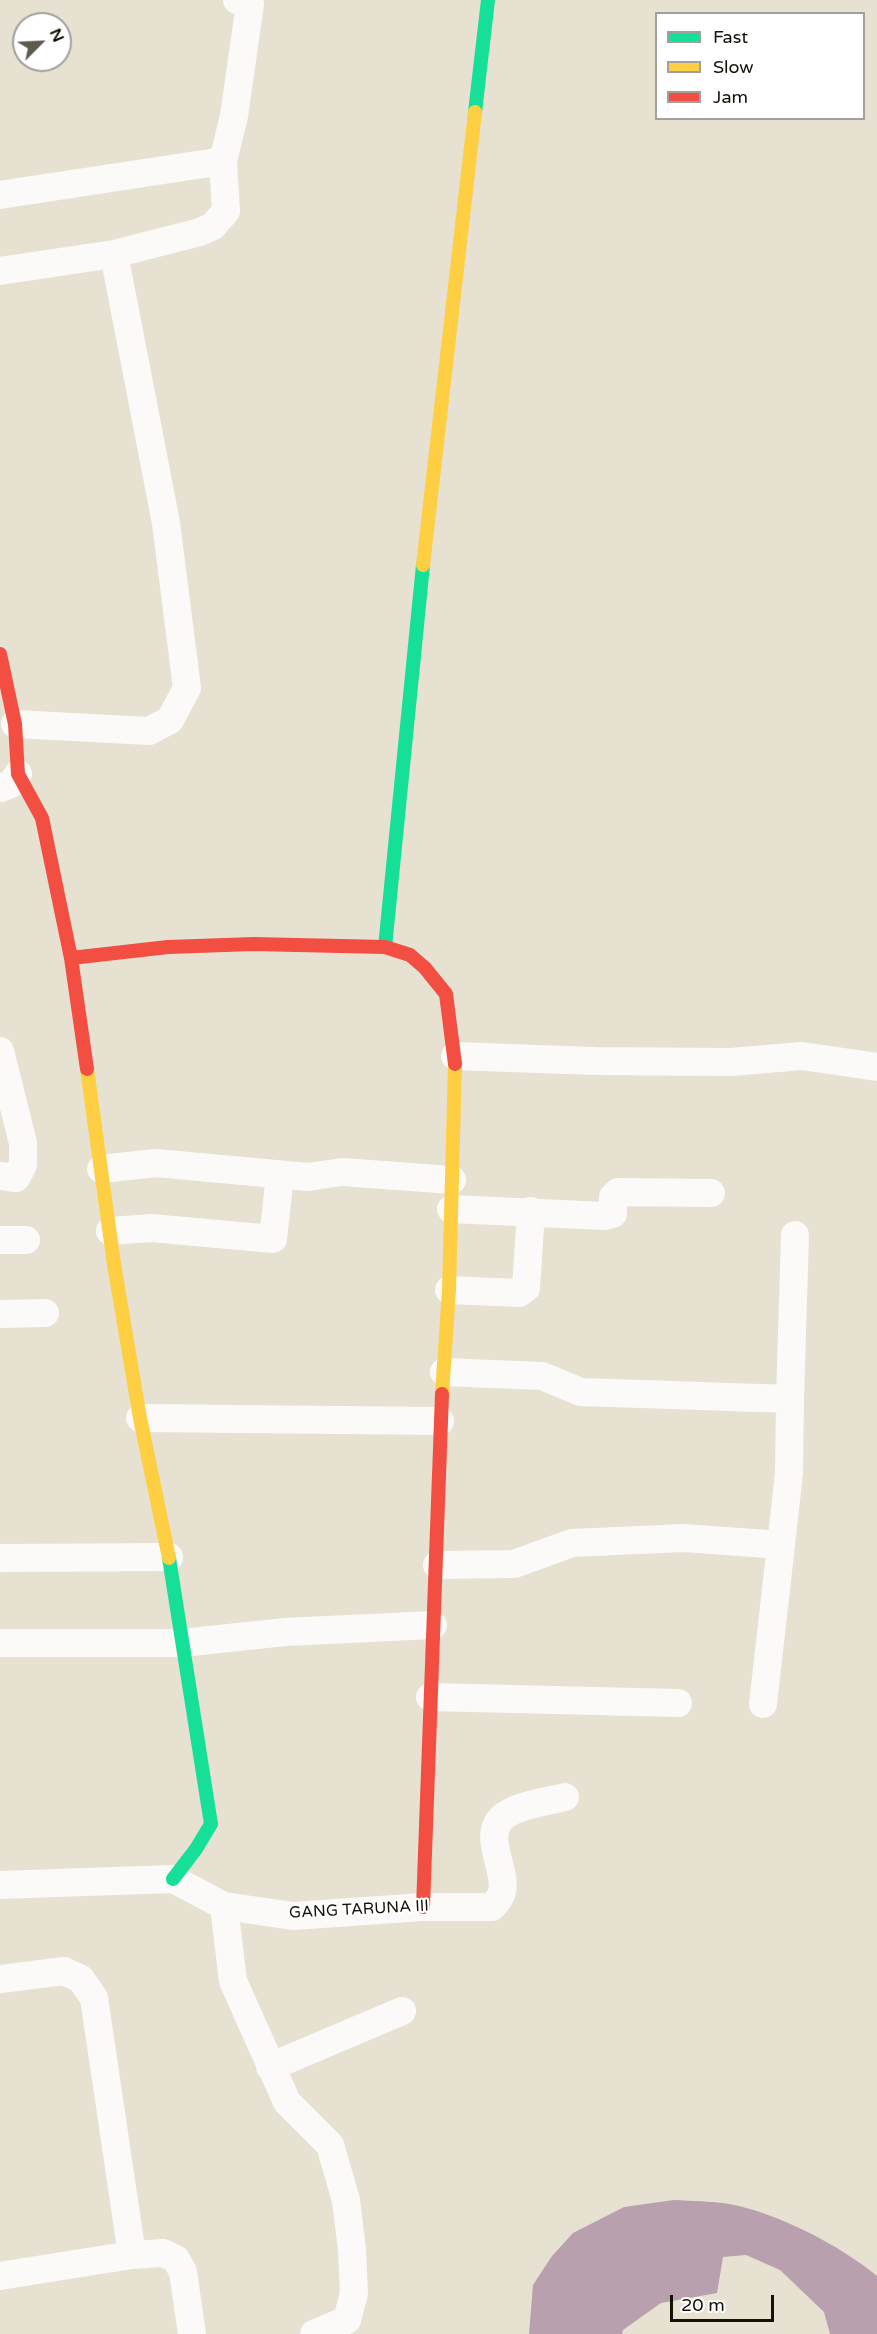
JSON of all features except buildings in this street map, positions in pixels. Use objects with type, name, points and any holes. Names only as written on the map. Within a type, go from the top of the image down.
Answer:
[{"type":"street","points":[[385,947],[429,503],[488,0]]},
{"type":"street","points":[[0,271],[114,254],[200,232],[213,226],[226,211],[223,161],[234,116],[246,1]]},
{"type":"street","points":[[0,195],[223,161]]},
{"type":"street","points":[[15,724],[149,731],[170,720],[187,688],[166,523],[114,254]]},
{"type":"street","points":[[0,654],[15,724],[9,781],[42,818],[71,958],[110,1231],[140,1418],[169,1557],[211,1824],[196,1849],[173,1879]]},
{"type":"street","points":[[71,958],[168,947],[253,944],[385,947],[410,955],[425,968],[446,994],[455,1056],[452,1180],[449,1290],[440,1421],[437,1565],[423,1907]]},
{"type":"street","points":[[0,1052],[23,1143],[23,1165],[16,1178],[0,1176]]},
{"type":"street","points":[[455,1056],[595,1061],[731,1062],[802,1056],[877,1067]]},
{"type":"street","points":[[101,1169],[156,1163],[315,1178],[342,1173],[452,1180]]},
{"type":"street","points":[[110,1231],[151,1228],[273,1239],[280,1175]]},
{"type":"street","points":[[451,1209],[605,1216],[613,1214],[614,1197],[618,1192],[711,1193]]},
{"type":"street","points":[[449,1290],[519,1293],[526,1288],[531,1211]]},
{"type":"street","points":[[763,1704],[789,1473],[795,1235]]},
{"type":"street","points":[[0,1314],[45,1313]]},
{"type":"street","points":[[444,1372],[542,1376],[581,1392],[790,1399]]},
{"type":"street","points":[[140,1418],[440,1421]]},
{"type":"street","points":[[437,1565],[514,1564],[572,1543],[684,1538],[782,1545]]},
{"type":"street","points":[[0,1557],[169,1557]]},
{"type":"street","points":[[0,1643],[182,1643],[285,1632],[433,1625]]},
{"type":"street","points":[[430,1697],[678,1703]]},
{"type":"street","name":"GANG TARUNA III","points":[[0,1884],[173,1879],[224,1906],[293,1916],[423,1907],[492,1907],[499,1900],[503,1890],[494,1839],[498,1822],[507,1814],[518,1809],[564,1797]]},
{"type":"street","points":[[224,1906],[233,1981],[287,2102],[330,2145],[346,2200],[354,2293],[347,2320],[314,2334]]},
{"type":"street","points":[[0,1979],[64,1971],[81,1979],[94,1998],[132,2255]]},
{"type":"street","points":[[270,2067],[402,2011]]},
{"type":"street","points":[[0,2276],[132,2255],[163,2253],[176,2259],[183,2272],[192,2334]]},
{"type":"shaded area","points":[[674,2200],[722,2203],[767,2214],[845,2253],[877,2276],[877,2334],[830,2334],[824,2312],[780,2270],[746,2255],[723,2257],[717,2293],[661,2303],[623,2330],[622,2334],[529,2334],[533,2285],[552,2256],[573,2233],[624,2207]]},
{"type":"traffic: fast","points":[[475,112],[488,0]]},
{"type":"traffic: fast","points":[[385,947],[423,565]]},
{"type":"traffic: fast","points":[[169,1558],[211,1824],[196,1849],[173,1879]]},
{"type":"traffic: slow","points":[[423,565],[475,112]]},
{"type":"traffic: slow","points":[[442,1394],[449,1290],[455,1064]]},
{"type":"traffic: slow","points":[[87,1069],[114,1264],[140,1418],[169,1558]]},
{"type":"traffic: jam","points":[[0,654],[15,724],[18,774],[42,818],[71,958],[87,1069]]},
{"type":"traffic: jam","points":[[71,958],[168,947],[253,944],[385,947],[410,955],[425,968],[446,994],[455,1064]]},
{"type":"traffic: jam","points":[[423,1907],[442,1394]]}]
